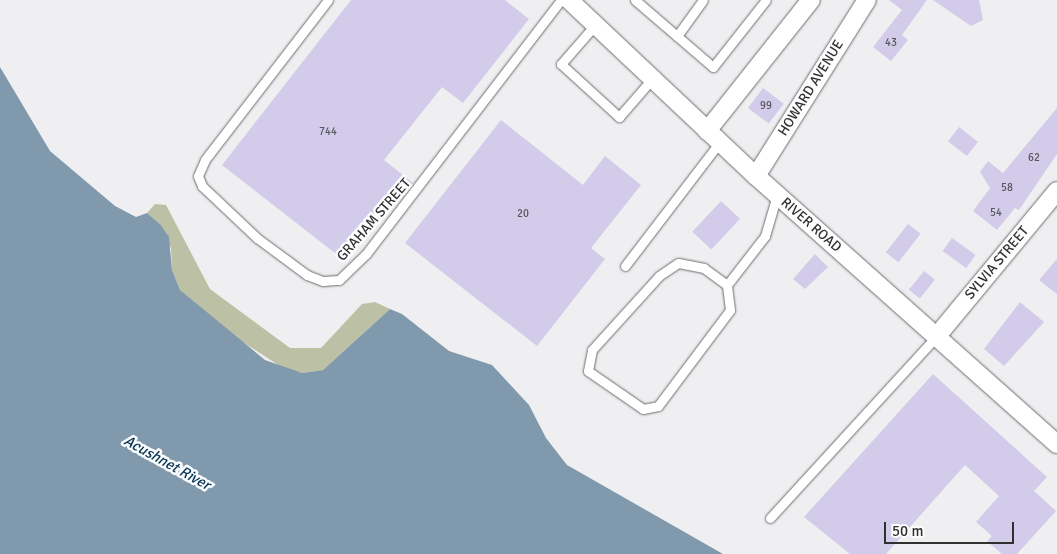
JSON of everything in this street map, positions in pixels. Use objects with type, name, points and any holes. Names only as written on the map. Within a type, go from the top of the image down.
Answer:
[{"type":"street","name":"RIVER ROAD","points":[[569,0],[713,137],[1057,444]]},
{"type":"street","name":"HOWARD AVENUE","points":[[756,176],[866,0]]},
{"type":"street","points":[[713,137],[808,1]]},
{"type":"street","name":"SYLVIA STREET","points":[[937,336],[1057,191]]},
{"type":"lane","name":"GRAHAM STREET","points":[[328,0],[205,160],[198,176],[202,186],[256,238],[307,275],[324,282],[339,280],[366,254],[561,0]]},
{"type":"lane","points":[[635,0],[713,67],[766,0]]},
{"type":"lane","points":[[676,36],[703,0]]},
{"type":"lane","points":[[595,25],[561,64],[619,117],[652,80]]},
{"type":"lane","points":[[625,266],[713,137]]},
{"type":"lane","points":[[727,285],[704,268],[678,263],[660,276],[592,350],[588,370],[643,409],[658,406],[730,310],[727,285],[765,236],[777,195]]},
{"type":"lane","points":[[770,518],[937,336]]},
{"type":"green space","points":[[155,204],[166,205],[210,289],[290,348],[321,348],[362,304],[375,302],[390,309],[323,370],[302,373],[283,368],[232,335],[180,290],[172,270],[171,248],[160,224],[147,213]]},
{"type":"water","name":"Acushnet River","points":[[0,67],[50,151],[115,206],[136,217],[147,213],[160,224],[169,237],[172,270],[180,290],[265,360],[302,373],[323,370],[390,309],[402,314],[449,351],[492,365],[529,405],[546,438],[567,465],[723,554],[0,554]]},
{"type":"building","points":[[351,0],[505,0],[529,19],[463,103],[442,87],[384,160],[413,183],[400,200],[391,193],[340,257],[222,165]]},
{"type":"building","points":[[889,0],[927,0],[902,35],[908,40],[891,61],[873,47],[902,10]]},
{"type":"building","points":[[933,0],[979,0],[983,20],[971,26]]},
{"type":"building","points":[[763,88],[784,104],[769,124],[748,108]]},
{"type":"building","points":[[1057,108],[1057,154],[1019,210],[1015,208],[997,230],[973,211],[990,188],[980,172],[988,161],[1003,173]]},
{"type":"building","points":[[501,120],[583,185],[605,156],[641,185],[591,248],[605,259],[537,346],[405,243]]},
{"type":"building","points":[[959,127],[978,142],[967,156],[948,141]]},
{"type":"building","points":[[721,201],[740,219],[711,249],[692,232]]},
{"type":"building","points":[[908,224],[921,234],[898,262],[886,252]]},
{"type":"building","points":[[952,238],[975,255],[966,268],[943,251]]},
{"type":"building","points":[[815,254],[828,267],[805,289],[793,279]]},
{"type":"building","points":[[1057,259],[1057,294],[1039,280]]},
{"type":"building","points":[[924,271],[935,280],[920,298],[909,290]]},
{"type":"building","points":[[1020,302],[1044,322],[1004,366],[984,349]]},
{"type":"building","points":[[933,374],[1047,477],[1034,491],[1056,511],[1017,554],[1002,554],[987,541],[992,536],[976,522],[999,496],[965,465],[886,554],[850,554],[804,517]]}]
